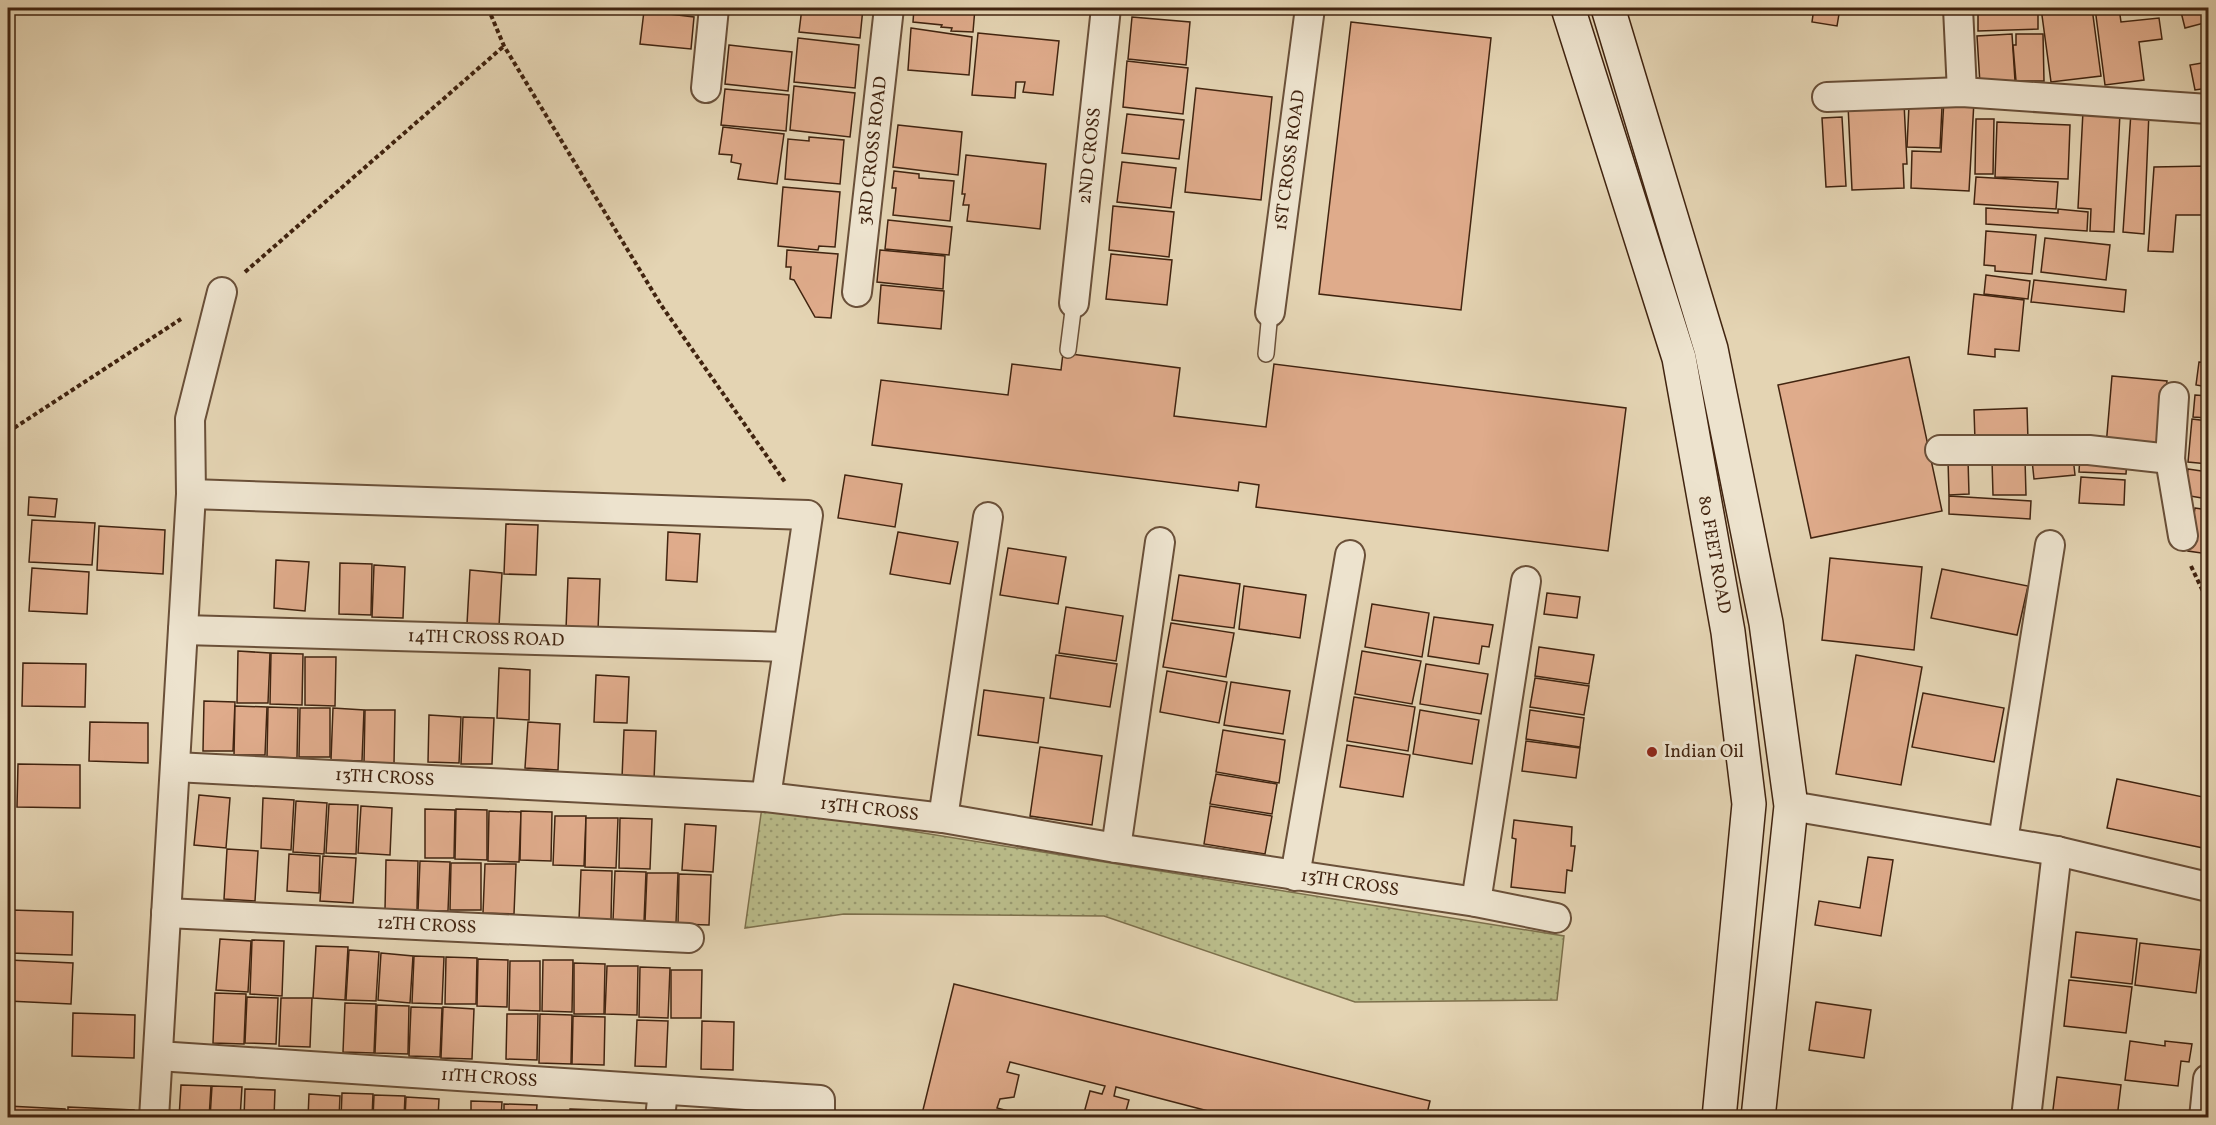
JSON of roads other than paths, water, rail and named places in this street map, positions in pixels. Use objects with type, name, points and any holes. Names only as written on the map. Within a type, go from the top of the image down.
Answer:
[{"type":"main road","name":"80 FEET ROAD","points":[[1568,8],[1678,358],[1728,632],[1749,804],[1719,1118]]},
{"type":"main road","name":"80 FEET ROAD","points":[[1608,8],[1712,349],[1766,622],[1791,806],[1758,1118]]},
{"type":"main road","points":[[1728,632],[1766,622]]},
{"type":"street","points":[[706,88],[714,8]]},
{"type":"street","name":"3RD CROSS ROAD","points":[[857,292],[889,8]]},
{"type":"street","name":"2ND CROSS","points":[[1074,303],[1107,8]]},
{"type":"street","name":"1ST CROSS ROAD","points":[[1270,312],[1310,8]]},
{"type":"street","points":[[1958,8],[1962,92]]},
{"type":"street","points":[[1827,97],[1962,92],[2208,109]]},
{"type":"street","points":[[154,1118],[191,494],[190,419],[222,292]]},
{"type":"street","points":[[2174,397],[2170,459],[2182,536]]},
{"type":"street","points":[[1940,450],[2089,450],[2170,459]]},
{"type":"street","points":[[191,494],[808,515],[766,797]]},
{"type":"street","points":[[943,818],[988,517]]},
{"type":"street","points":[[1116,848],[1160,542]]},
{"type":"street","points":[[2003,841],[2050,545]]},
{"type":"street","points":[[1295,876],[1350,555]]},
{"type":"street","points":[[1476,902],[1526,581]]},
{"type":"street","name":"14TH CROSS ROAD","points":[[183,630],[788,647]]},
{"type":"street","name":"13TH CROSS","points":[[175,767],[766,797],[943,818],[1116,848],[1476,902],[1556,918]]},
{"type":"street","points":[[1791,806],[2057,851],[2208,887]]},
{"type":"street","points":[[2026,1118],[2057,851]]},
{"type":"street","name":"12TH CROSS","points":[[166,913],[689,939]]},
{"type":"street","name":"11TH CROSS","points":[[158,1056],[662,1104],[820,1109]]},
{"type":"street","points":[[2204,1118],[2208,1079]]},
{"type":"lane","points":[[1068,350],[1074,303]]},
{"type":"lane","points":[[1266,354],[1270,312]]},
{"type":"place","name":"Indian Oil","points":[[1652,752]]}]
